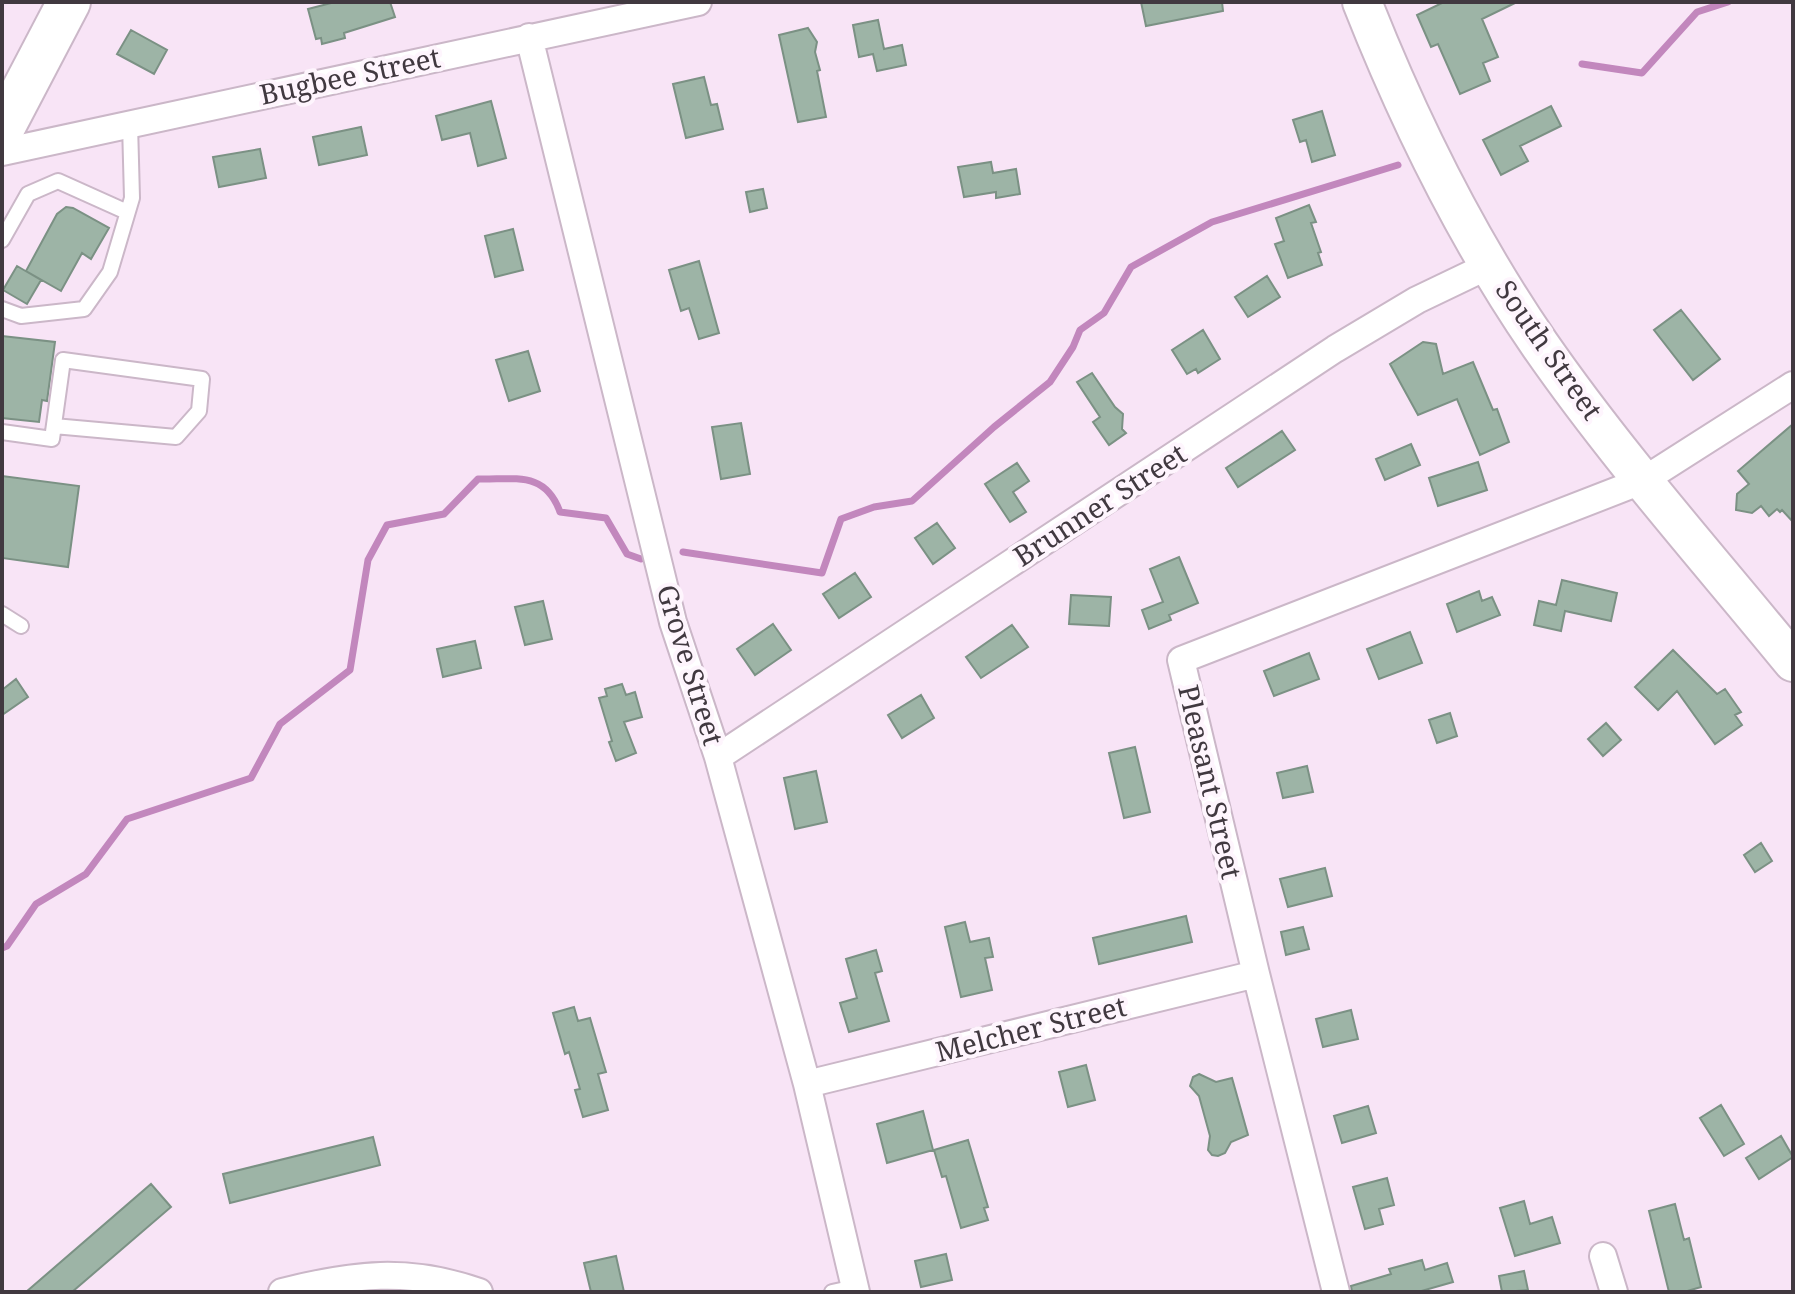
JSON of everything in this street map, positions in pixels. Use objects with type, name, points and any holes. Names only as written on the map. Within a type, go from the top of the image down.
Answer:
[{"type":"main road","points":[[2,130],[69,2]]},
{"type":"main road","name":"South Street","points":[[1362,2],[1403,101],[1460,212],[1540,346],[1644,480],[1793,662]]},
{"type":"street","name":"Bugbee Street","points":[[2,152],[698,2]]},
{"type":"street","name":"Grove Street","points":[[529,37],[673,622],[718,757],[807,1084],[847,1290]]},
{"type":"street","name":"Brunner Street","points":[[718,757],[1335,349],[1417,300],[1490,265]]},
{"type":"street","points":[[1644,480],[1793,385]]},
{"type":"street","name":"Pleasant Street","points":[[1336,1292],[1181,660],[1644,480]]},
{"type":"street","name":"Melcher Street","points":[[807,1084],[1256,974]]},
{"type":"street","points":[[1603,1256],[1614,1292]]},
{"type":"street","points":[[282,1292],[331,1279],[395,1274],[479,1292]]},
{"type":"lane","points":[[2,309],[21,316],[84,309],[110,272],[132,198],[130,124]]},
{"type":"lane","points":[[2,240],[28,194],[58,181],[127,212]]},
{"type":"lane","points":[[2,432],[52,439],[63,360],[202,379],[199,411],[176,437],[54,426]]},
{"type":"lane","points":[[2,614],[21,626]]},
{"type":"building","points":[[335,2],[390,2],[395,17],[344,33],[345,38],[322,44],[321,38],[316,39],[308,9]]},
{"type":"building","points":[[1141,2],[1222,2],[1223,11],[1146,26]]},
{"type":"building","points":[[1444,2],[1517,2],[1482,19],[1498,57],[1483,63],[1490,81],[1460,94],[1438,44],[1431,47],[1417,15]]},
{"type":"building","points":[[878,20],[884,49],[902,45],[906,65],[877,71],[873,54],[859,57],[853,25]]},
{"type":"building","points":[[808,28],[817,42],[815,52],[820,70],[817,71],[826,117],[798,122],[779,35]]},
{"type":"building","points":[[131,30],[167,50],[154,74],[117,54]]},
{"type":"building","points":[[704,77],[711,105],[717,104],[723,129],[686,138],[673,84]]},
{"type":"building","points":[[491,101],[506,158],[478,166],[470,133],[442,140],[436,116]]},
{"type":"building","points":[[1551,106],[1561,126],[1520,146],[1528,161],[1501,175],[1483,140]]},
{"type":"building","points":[[1322,111],[1335,155],[1312,162],[1306,140],[1300,142],[1293,120]]},
{"type":"building","points":[[361,127],[367,155],[319,165],[313,137]]},
{"type":"building","points":[[260,149],[266,178],[219,187],[213,157]]},
{"type":"building","points":[[991,162],[993,173],[1016,169],[1020,194],[996,198],[996,192],[964,197],[958,167]]},
{"type":"building","points":[[763,189],[767,208],[750,212],[746,192]]},
{"type":"building","points":[[1309,205],[1316,222],[1311,223],[1322,265],[1288,278],[1275,244],[1284,241],[1276,218]]},
{"type":"building","points":[[66,207],[109,228],[91,259],[82,253],[61,291],[26,271],[57,214]]},
{"type":"building","points":[[513,229],[523,270],[495,277],[485,236]]},
{"type":"building","points":[[699,261],[719,333],[699,339],[689,308],[681,311],[669,270]]},
{"type":"building","points":[[17,266],[41,280],[27,304],[3,290]]},
{"type":"building","points":[[1267,276],[1280,297],[1248,317],[1235,297]]},
{"type":"building","points":[[1681,310],[1720,359],[1693,380],[1654,330]]},
{"type":"building","points":[[1203,330],[1220,359],[1198,373],[1196,369],[1187,374],[1172,350]]},
{"type":"building","points":[[2,336],[55,342],[47,401],[42,400],[39,422],[2,418]]},
{"type":"building","points":[[1423,342],[1436,344],[1443,374],[1473,362],[1493,410],[1497,409],[1509,442],[1480,455],[1457,399],[1418,415],[1390,364]]},
{"type":"building","points":[[528,351],[540,391],[509,401],[496,360]]},
{"type":"building","points":[[1092,373],[1123,414],[1122,429],[1126,433],[1109,445],[1093,422],[1100,417],[1077,382]]},
{"type":"building","points":[[741,423],[750,474],[721,479],[712,427]]},
{"type":"building","points":[[1793,424],[1793,522],[1782,510],[1777,509],[1769,516],[1761,506],[1752,513],[1736,510],[1737,494],[1749,484],[1738,471]]},
{"type":"building","points":[[1282,431],[1295,450],[1238,487],[1226,468]]},
{"type":"building","points":[[1411,444],[1420,465],[1385,480],[1376,459]]},
{"type":"building","points":[[1478,462],[1487,490],[1438,506],[1429,478]]},
{"type":"building","points":[[1017,463],[1029,481],[1013,492],[1026,512],[1010,522],[985,484]]},
{"type":"building","points":[[2,476],[79,486],[68,567],[2,558]]},
{"type":"building","points":[[937,523],[955,548],[933,564],[915,538]]},
{"type":"building","points":[[1179,557],[1198,603],[1169,615],[1171,620],[1149,629],[1142,610],[1163,602],[1150,569]]},
{"type":"building","points":[[855,573],[871,597],[839,618],[823,594]]},
{"type":"building","points":[[1562,580],[1617,593],[1611,621],[1565,611],[1561,631],[1534,625],[1539,601],[1556,605]]},
{"type":"building","points":[[1479,591],[1482,601],[1492,597],[1500,615],[1457,632],[1447,604]]},
{"type":"building","points":[[1071,595],[1111,597],[1109,626],[1069,624]]},
{"type":"building","points":[[543,601],[552,639],[525,645],[515,607]]},
{"type":"building","points":[[773,624],[791,650],[755,675],[737,649]]},
{"type":"building","points":[[1012,625],[1028,647],[981,678],[966,657]]},
{"type":"building","points":[[1410,632],[1422,663],[1379,679],[1367,649]]},
{"type":"building","points":[[475,641],[481,668],[443,677],[437,649]]},
{"type":"building","points":[[1673,650],[1717,694],[1725,689],[1741,712],[1735,715],[1742,725],[1715,744],[1677,691],[1658,710],[1635,687]]},
{"type":"building","points":[[1309,653],[1319,679],[1274,696],[1264,671]]},
{"type":"building","points":[[16,679],[28,697],[2,715],[2,690]]},
{"type":"building","points":[[622,684],[626,695],[635,692],[642,717],[624,722],[636,753],[616,761],[599,698],[607,696],[605,689]]},
{"type":"building","points":[[921,695],[934,718],[902,738],[888,715]]},
{"type":"building","points":[[1450,713],[1457,736],[1437,743],[1429,720]]},
{"type":"building","points":[[1606,723],[1621,740],[1603,756],[1588,739]]},
{"type":"building","points":[[1135,747],[1150,812],[1124,818],[1109,753]]},
{"type":"building","points":[[1307,766],[1313,792],[1283,798],[1277,773]]},
{"type":"building","points":[[816,771],[827,822],[795,829],[784,778]]},
{"type":"building","points":[[1761,843],[1772,861],[1755,872],[1744,855]]},
{"type":"building","points":[[1325,868],[1332,896],[1288,907],[1280,879]]},
{"type":"building","points":[[1186,916],[1192,942],[1099,964],[1093,938]]},
{"type":"building","points":[[965,922],[970,942],[989,938],[993,957],[985,958],[992,990],[961,997],[945,927]]},
{"type":"building","points":[[1303,927],[1309,949],[1286,955],[1281,932]]},
{"type":"building","points":[[876,950],[882,971],[875,973],[889,1021],[849,1032],[840,1003],[857,998],[846,959]]},
{"type":"building","points":[[574,1007],[578,1021],[590,1018],[606,1072],[598,1074],[608,1110],[583,1117],[575,1090],[580,1089],[569,1052],[565,1054],[553,1013]]},
{"type":"building","points":[[1351,1010],[1358,1039],[1323,1047],[1316,1019]]},
{"type":"building","points":[[1086,1065],[1095,1100],[1068,1107],[1059,1072]]},
{"type":"building","points":[[1199,1074],[1216,1082],[1232,1078],[1248,1135],[1231,1142],[1225,1153],[1218,1156],[1208,1150],[1210,1136],[1199,1096],[1190,1086],[1193,1077]]},
{"type":"building","points":[[1721,1105],[1744,1144],[1724,1156],[1700,1118]]},
{"type":"building","points":[[1368,1106],[1376,1133],[1342,1143],[1334,1116]]},
{"type":"building","points":[[923,1111],[933,1150],[887,1163],[877,1124]]},
{"type":"building","points":[[1781,1136],[1793,1157],[1759,1179],[1746,1158]]},
{"type":"building","points":[[373,1137],[380,1165],[230,1203],[223,1174]]},
{"type":"building","points":[[968,1140],[988,1207],[984,1208],[988,1220],[961,1228],[946,1176],[942,1177],[934,1150]]},
{"type":"building","points":[[1387,1178],[1394,1205],[1379,1209],[1383,1224],[1365,1229],[1353,1187]]},
{"type":"building","points":[[151,1184],[171,1207],[72,1292],[26,1292]]},
{"type":"building","points":[[1524,1201],[1530,1224],[1552,1217],[1560,1243],[1515,1256],[1500,1208]]},
{"type":"building","points":[[1675,1204],[1684,1240],[1689,1238],[1701,1287],[1684,1292],[1669,1292],[1649,1211]]},
{"type":"building","points":[[946,1254],[952,1280],[921,1287],[915,1261]]},
{"type":"building","points":[[616,1256],[624,1292],[591,1292],[584,1263]]},
{"type":"building","points":[[1422,1260],[1425,1270],[1447,1263],[1453,1282],[1418,1292],[1352,1292],[1351,1286],[1391,1274],[1389,1269]]},
{"type":"building","points":[[1524,1271],[1528,1290],[1502,1292],[1499,1276]]},
{"type":"waterway","points":[[1582,64],[1642,73],[1697,12],[1728,2]]},
{"type":"waterway","points":[[683,552],[822,573],[841,519],[874,507],[912,501],[994,427],[1050,382],[1073,347],[1080,330],[1104,313],[1131,267],[1212,222],[1398,165]]},
{"type":"waterway","points":[[2,948],[7,946],[36,904],[86,874],[127,819],[251,778],[280,724],[350,670],[368,560],[387,525],[444,514],[478,479],[527,480],[546,489],[560,512],[606,518],[627,554],[641,559]]}]
